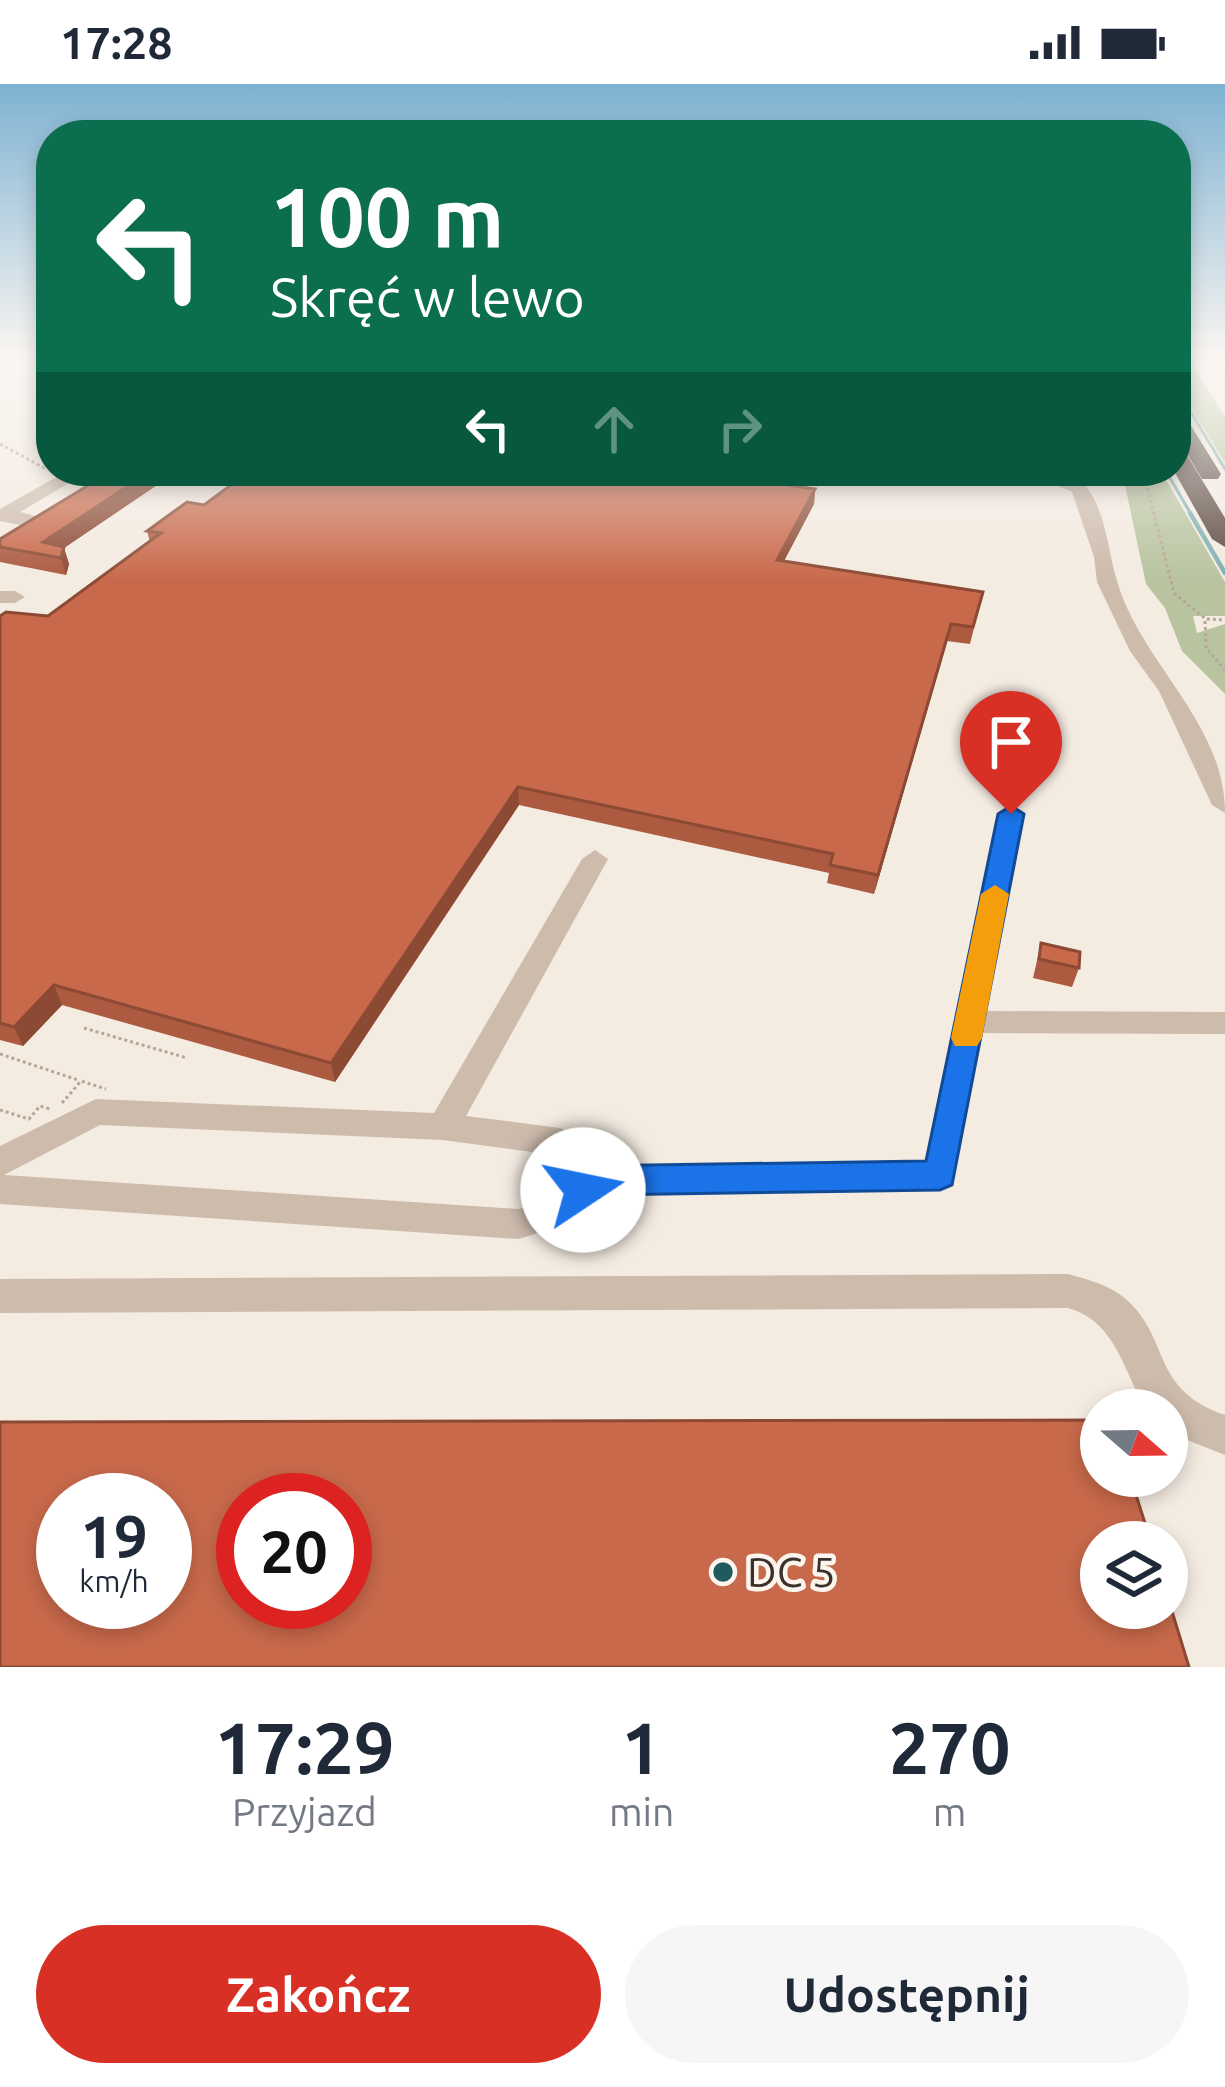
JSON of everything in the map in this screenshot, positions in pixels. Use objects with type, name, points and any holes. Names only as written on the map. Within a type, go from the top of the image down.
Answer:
[{"type":"highway","points":[[1191,442],[1225,498]]},
{"type":"highway","points":[[1191,480],[1225,538]]},
{"type":"street","points":[[3,515],[54,486]]},
{"type":"street","points":[[1075,486],[1104,557],[1107,582],[1142,651],[1170,691],[1225,805]]},
{"type":"street","points":[[3,515],[43,523],[79,499]]},
{"type":"street","points":[[583,1181],[940,1175],[1011,814]]},
{"type":"street","points":[[443,1127],[596,859]]},
{"type":"street","points":[[970,1022],[1225,1023]]},
{"type":"street","points":[[0,1162],[97,1112],[443,1127],[560,1142],[580,1153],[583,1190],[564,1212],[519,1224],[0,1189]]},
{"type":"street","points":[[0,1296],[1068,1292],[1090,1295],[1118,1315],[1167,1407],[1184,1420],[1225,1435]]},
{"type":"path","points":[[0,444],[36,458]]},
{"type":"path","points":[[1147,486],[1174,592],[1206,619],[1225,620]]},
{"type":"path","points":[[1206,619],[1201,634],[1207,653],[1225,670]]},
{"type":"path","points":[[84,1028],[187,1058]]},
{"type":"path","points":[[0,1054],[115,1092]]},
{"type":"path","points":[[0,1110],[29,1119],[40,1106],[55,1111],[81,1081]]},
{"type":"green space","points":[[1207,433],[1225,433],[1225,463]]},
{"type":"green space","points":[[1125,486],[1170,486],[1225,582],[1225,616],[1193,616],[1197,633],[1225,624],[1225,694],[1182,651],[1165,608],[1146,584]]},
{"type":"building","points":[[87,486],[128,486],[43,542],[64,547],[61,558],[0,547],[0,539]]},
{"type":"building","points":[[230,486],[794,486],[815,489],[777,560],[983,592],[973,627],[951,624],[878,875],[830,865],[833,854],[518,787],[331,1063],[54,985],[14,1027],[0,1023],[0,616],[6,612],[48,616],[161,533],[147,531],[187,502],[204,505]]},
{"type":"building","points":[[1041,943],[1080,952],[1079,968],[1039,959]]},
{"type":"building","name":"DC 5","points":[[1080,1420],[1080,1497],[1137,1497],[1144,1521],[1080,1521],[1080,1629],[1177,1629],[1189,1667],[0,1667],[0,1422]]},
{"type":"waterway","points":[[1203,433],[1225,469]]},
{"type":"waterway","points":[[1175,486],[1192,516]]},
{"type":"waterway","points":[[1190,513],[1225,573]]},
{"type":"slow traffic","points":[[966,1038],[995,894]]},
{"type":"place","name":"DC 5","points":[[723,1572]]},
{"type":"route","points":[[583,1190],[583,1181],[940,1175],[1011,814]]}]
